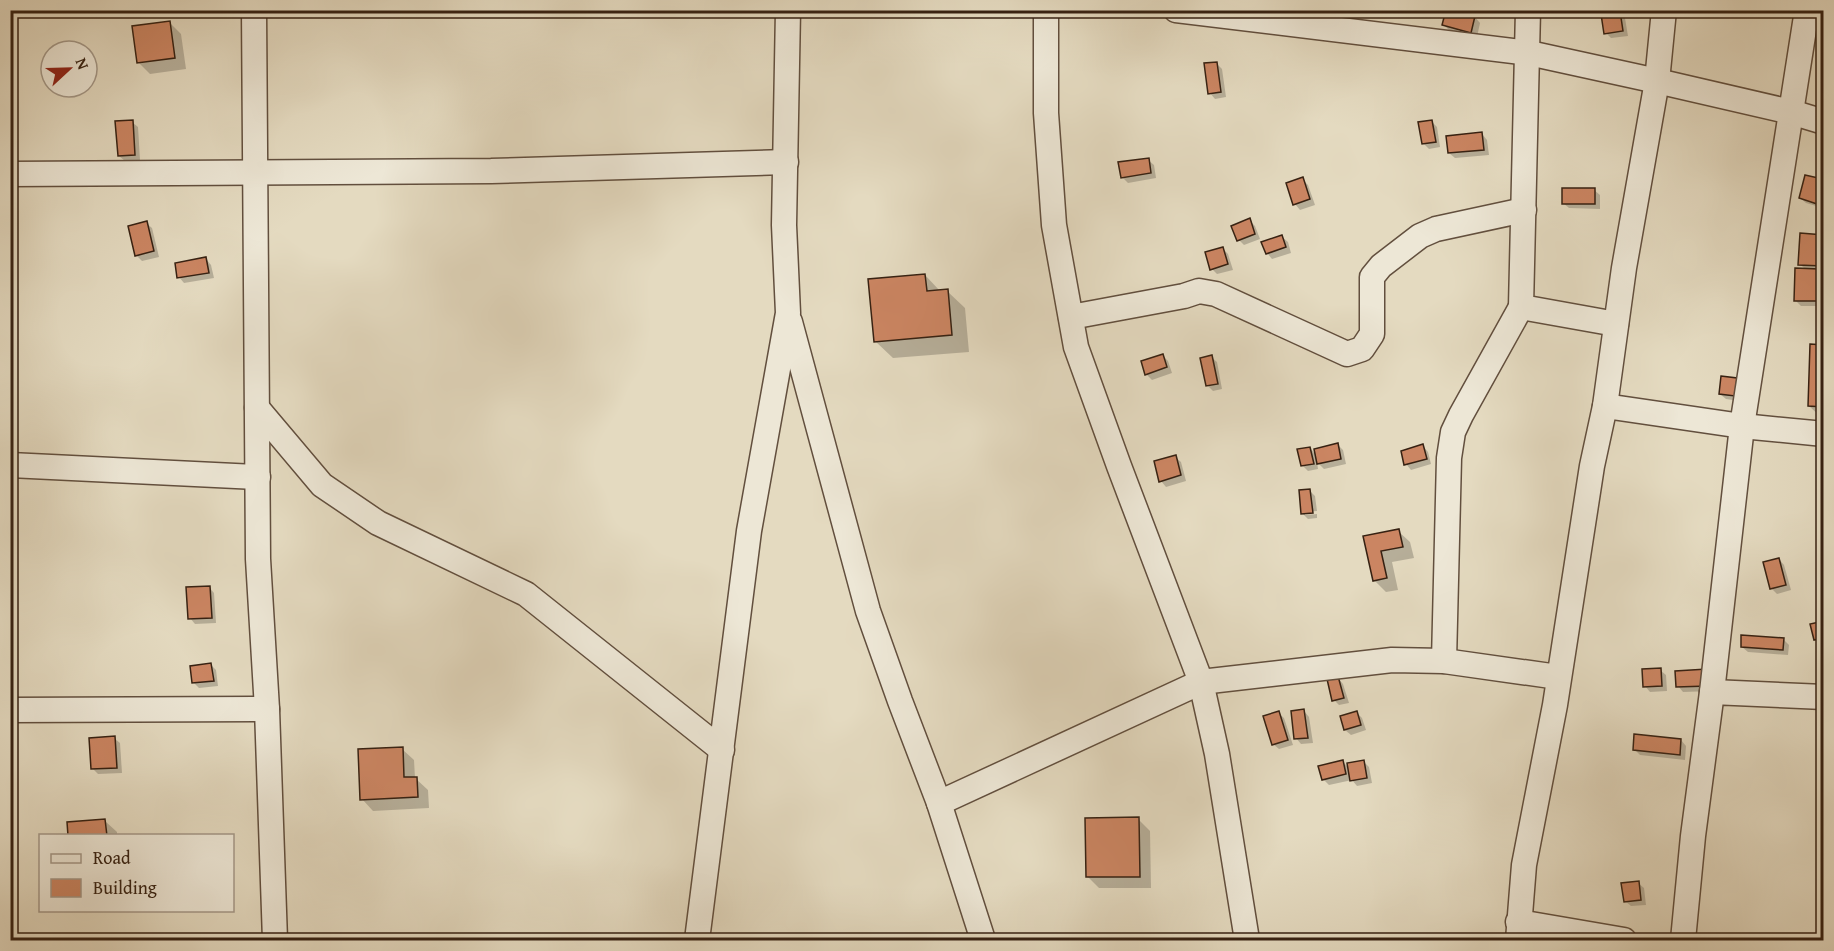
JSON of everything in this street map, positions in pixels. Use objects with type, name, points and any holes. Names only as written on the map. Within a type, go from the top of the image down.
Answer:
[{"type":"street","points":[[254,10],[258,559],[267,709],[275,940]]},
{"type":"street","points":[[788,10],[784,225],[788,313],[837,503],[868,611],[939,803],[983,940]]},
{"type":"street","points":[[1046,10],[1046,112],[1054,225],[1076,347],[1201,682],[1217,754],[1247,940]]},
{"type":"street","points":[[1176,10],[1529,53],[1791,112],[1824,122]]},
{"type":"street","points":[[1444,661],[1449,458],[1453,432],[1494,352],[1521,307],[1529,53],[1528,10]]},
{"type":"street","points":[[1624,940],[1518,931],[1524,865],[1555,705],[1592,466],[1605,406],[1624,268],[1657,81],[1664,10]]},
{"type":"street","points":[[1683,940],[1693,836],[1713,692],[1742,426],[1807,10]]},
{"type":"street","points":[[10,174],[491,171],[786,162]]},
{"type":"street","points":[[1071,316],[1184,296],[1198,291],[1216,294],[1347,354],[1362,349],[1372,334],[1372,277],[1381,266],[1420,236],[1436,229],[1524,210]]},
{"type":"street","points":[[1521,307],[1616,324]]},
{"type":"street","points":[[697,940],[749,531],[788,313]]},
{"type":"street","points":[[1605,406],[1742,426],[1824,434]]},
{"type":"street","points":[[257,408],[322,484],[378,523],[526,594],[722,750]]},
{"type":"street","points":[[10,465],[258,477]]},
{"type":"street","points":[[939,803],[1201,682],[1392,660],[1444,661],[1558,677]]},
{"type":"street","points":[[1713,692],[1824,697]]},
{"type":"street","points":[[10,710],[267,709]]},
{"type":"building","points":[[1446,10],[1475,16],[1471,33],[1442,25]]},
{"type":"building","points":[[1620,11],[1623,31],[1604,34],[1601,14]]},
{"type":"building","points":[[170,21],[175,58],[137,63],[132,26]]},
{"type":"building","points":[[1217,62],[1221,92],[1208,94],[1204,63]]},
{"type":"building","points":[[133,120],[135,155],[118,156],[115,121]]},
{"type":"building","points":[[1432,120],[1436,142],[1422,144],[1418,122]]},
{"type":"building","points":[[1482,132],[1484,150],[1448,153],[1446,136]]},
{"type":"building","points":[[1149,158],[1151,173],[1121,178],[1118,162]]},
{"type":"building","points":[[1805,175],[1823,179],[1817,204],[1799,198]]},
{"type":"building","points":[[1303,177],[1310,199],[1293,205],[1286,183]]},
{"type":"building","points":[[1562,188],[1595,188],[1595,204],[1562,204]]},
{"type":"building","points":[[1250,218],[1255,234],[1237,241],[1231,226]]},
{"type":"building","points":[[147,221],[154,251],[135,256],[128,226]]},
{"type":"building","points":[[1800,233],[1824,235],[1823,266],[1798,265]]},
{"type":"building","points":[[1282,235],[1286,247],[1266,254],[1261,242]]},
{"type":"building","points":[[1223,247],[1228,264],[1210,270],[1205,252]]},
{"type":"building","points":[[206,257],[209,273],[177,278],[175,263]]},
{"type":"building","points":[[1795,268],[1819,269],[1819,301],[1794,301]]},
{"type":"building","points":[[925,274],[927,291],[948,289],[952,335],[874,342],[868,279]]},
{"type":"building","points":[[1810,344],[1824,345],[1824,407],[1808,406]]},
{"type":"building","points":[[1163,354],[1167,367],[1145,375],[1141,361]]},
{"type":"building","points":[[1212,355],[1218,384],[1206,386],[1200,358]]},
{"type":"building","points":[[1721,376],[1737,378],[1735,396],[1719,394]]},
{"type":"building","points":[[1338,443],[1341,459],[1317,464],[1314,449]]},
{"type":"building","points":[[1423,444],[1427,459],[1404,465],[1401,451]]},
{"type":"building","points":[[1310,447],[1314,464],[1301,466],[1297,449]]},
{"type":"building","points":[[1176,455],[1181,475],[1159,482],[1154,461]]},
{"type":"building","points":[[1310,489],[1313,513],[1301,514],[1299,490]]},
{"type":"building","points":[[1399,529],[1403,547],[1381,551],[1387,578],[1373,581],[1363,536]]},
{"type":"building","points":[[1779,558],[1786,585],[1770,589],[1763,562]]},
{"type":"building","points":[[210,586],[212,618],[188,619],[186,587]]},
{"type":"building","points":[[1824,621],[1824,638],[1814,640],[1810,624]]},
{"type":"building","points":[[1741,635],[1784,638],[1783,650],[1741,647]]},
{"type":"building","points":[[211,663],[214,681],[192,683],[190,666]]},
{"type":"building","points":[[1661,668],[1662,686],[1643,687],[1642,669]]},
{"type":"building","points":[[1707,669],[1708,686],[1676,687],[1675,671]]},
{"type":"building","points":[[1338,676],[1344,698],[1332,701],[1327,679]]},
{"type":"building","points":[[1304,709],[1308,738],[1294,739],[1291,711]]},
{"type":"building","points":[[1279,711],[1288,740],[1272,745],[1263,716]]},
{"type":"building","points":[[1357,711],[1361,725],[1344,730],[1340,716]]},
{"type":"building","points":[[1634,734],[1681,739],[1680,755],[1633,750]]},
{"type":"building","points":[[115,736],[117,768],[91,769],[89,738]]},
{"type":"building","points":[[403,747],[404,777],[417,777],[418,797],[360,800],[358,749]]},
{"type":"building","points":[[1343,760],[1346,774],[1322,780],[1318,766]]},
{"type":"building","points":[[1364,760],[1367,778],[1350,781],[1347,763]]},
{"type":"building","points":[[1139,817],[1140,877],[1086,877],[1085,818]]},
{"type":"building","points":[[105,819],[107,834],[68,834],[67,822]]},
{"type":"building","points":[[1639,881],[1641,900],[1624,902],[1621,883]]}]
